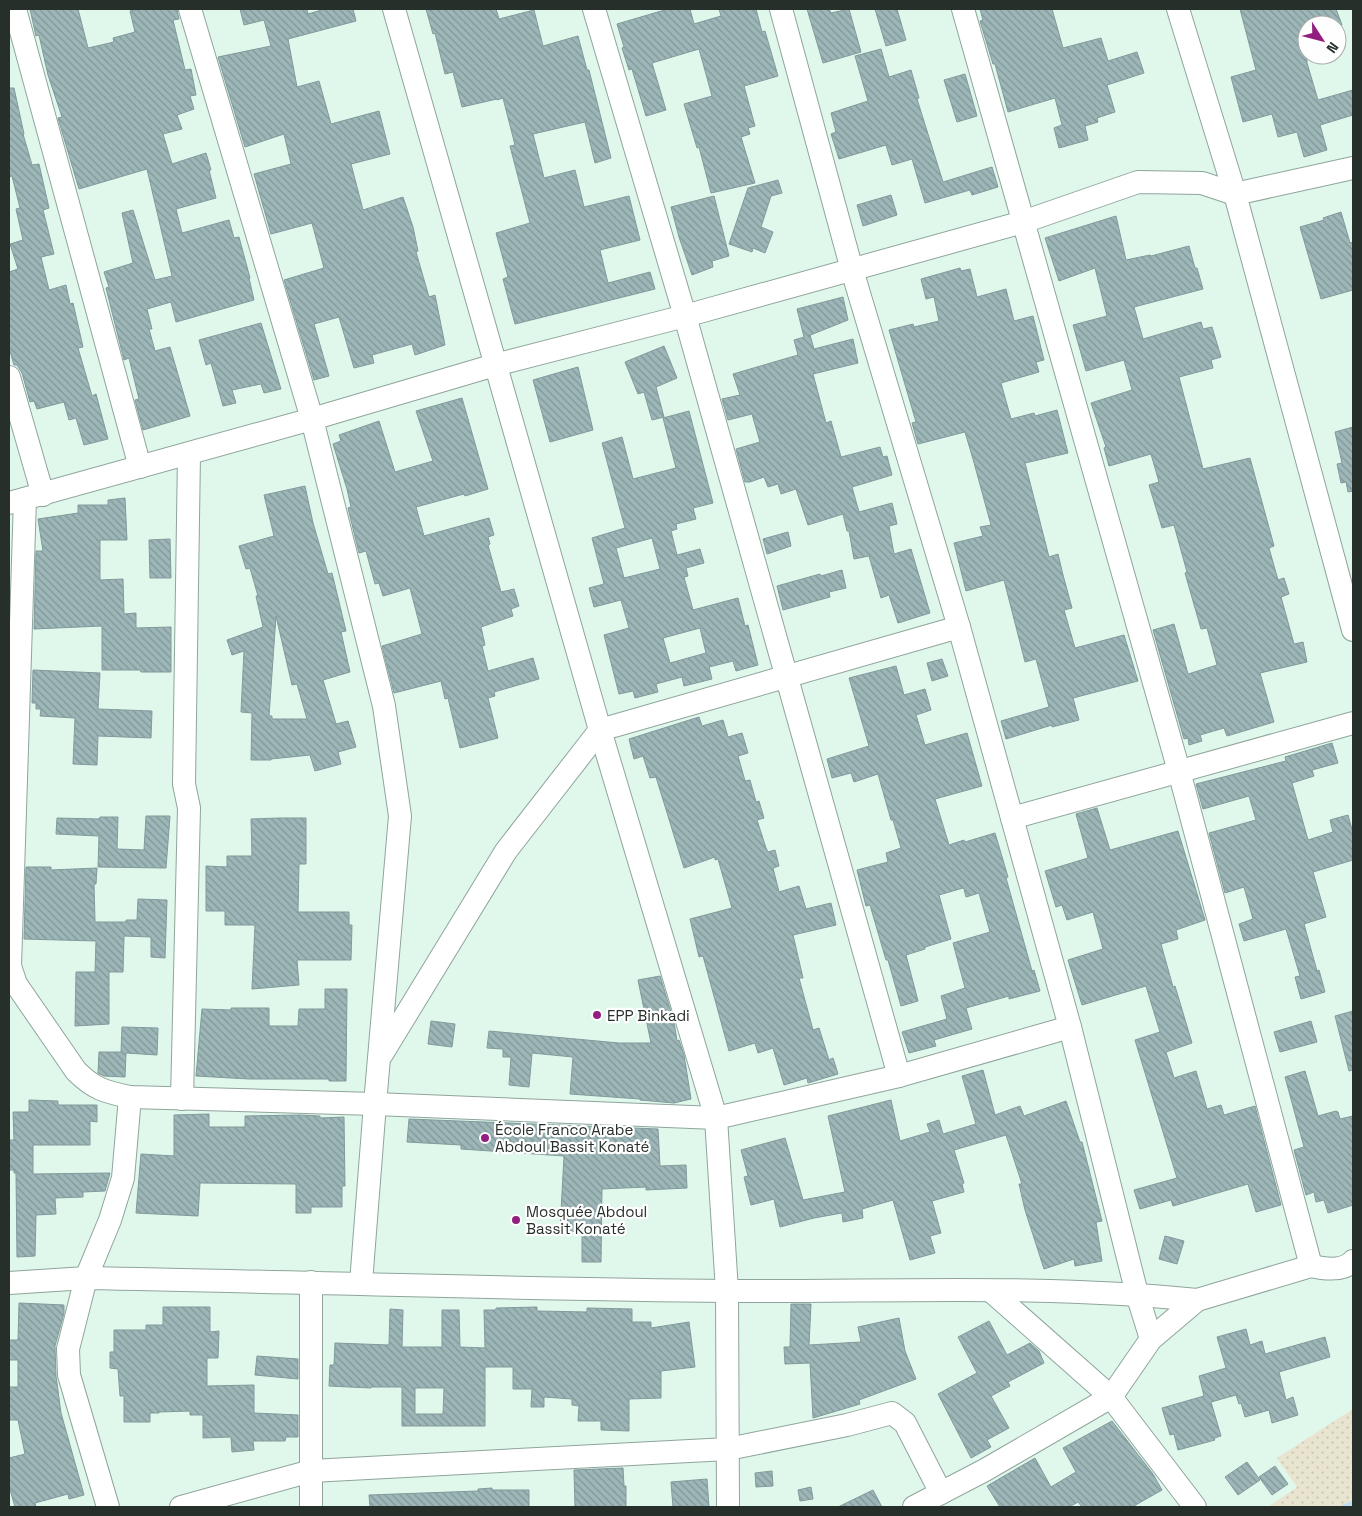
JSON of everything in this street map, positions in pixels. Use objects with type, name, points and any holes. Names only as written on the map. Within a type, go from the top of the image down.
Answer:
[{"type":"street","points":[[15,9],[140,467]]},
{"type":"street","points":[[190,9],[312,419],[384,706],[400,816],[361,1283]]},
{"type":"street","points":[[394,9],[600,730],[716,1118],[727,1291],[728,1507]]},
{"type":"street","points":[[594,9],[685,316],[899,1076]]},
{"type":"street","points":[[781,9],[852,270],[959,627],[1070,1027],[1136,1294],[1151,1339]]},
{"type":"street","points":[[963,9],[1179,771],[1311,1266]]},
{"type":"street","points":[[1178,9],[1235,194],[1353,630]]},
{"type":"street","points":[[25,499],[312,419],[495,365],[685,316],[1024,222],[1138,182],[1202,183],[1235,194],[1353,168]]},
{"type":"street","points":[[9,377],[25,499],[10,966],[16,984],[76,1071],[88,1083],[104,1092],[130,1097],[375,1104],[716,1118],[899,1076],[1070,1027]]},
{"type":"street","points":[[182,1099],[189,808],[184,784],[189,454]]},
{"type":"street","points":[[379,1059],[506,851],[600,730],[959,627]]},
{"type":"street","points":[[1012,818],[1353,723]]},
{"type":"street","points":[[108,1507],[69,1375],[68,1350],[86,1278],[110,1220],[123,1178],[130,1097]]},
{"type":"street","points":[[9,1282],[86,1278],[727,1291],[991,1291],[1136,1294],[1197,1300],[1311,1266],[1330,1270],[1350,1265],[1353,1262]]},
{"type":"street","points":[[311,1282],[311,1507]]},
{"type":"street","points":[[991,1291],[1111,1396],[1195,1507]]},
{"type":"street","points":[[914,1507],[985,1470],[1111,1396],[1151,1339],[1197,1300]]},
{"type":"street","points":[[181,1507],[311,1471],[728,1449],[847,1425],[892,1413],[905,1423],[941,1493]]},
{"type":"shaded area","points":[[1353,1409],[1353,1507],[1268,1507],[1297,1487],[1277,1458]]},
{"type":"building","points":[[30,9],[78,9],[88,48],[114,42],[113,38],[135,32],[130,11],[138,9],[177,9],[179,19],[173,20],[185,70],[191,69],[196,95],[190,96],[194,109],[177,115],[182,129],[163,134],[172,164],[206,153],[216,198],[176,209],[182,233],[229,220],[234,238],[239,237],[254,300],[176,322],[171,302],[147,309],[152,329],[149,329],[155,351],[170,347],[190,416],[143,430],[135,400],[139,399],[129,358],[124,360],[106,288],[109,287],[104,272],[133,263],[122,213],[133,210],[155,280],[172,276],[147,169],[79,189],[58,118],[62,117],[48,75],[39,35],[36,36]]},
{"type":"building","points":[[240,9],[307,9],[308,14],[325,9],[353,9],[356,21],[288,39],[297,87],[319,81],[331,124],[379,111],[390,154],[351,164],[363,210],[403,197],[413,227],[418,251],[416,252],[429,297],[435,295],[445,345],[415,355],[412,344],[372,355],[374,363],[354,368],[339,317],[314,324],[329,376],[314,380],[284,280],[324,268],[312,223],[271,234],[254,174],[291,164],[284,134],[245,147],[218,57],[271,46],[264,20],[244,25]]},
{"type":"building","points":[[426,9],[496,9],[499,19],[534,10],[543,46],[578,36],[587,70],[589,70],[611,158],[595,163],[585,122],[533,134],[544,178],[575,170],[584,207],[629,196],[640,240],[600,250],[608,283],[650,272],[655,289],[515,324],[503,279],[508,277],[496,233],[530,223],[510,146],[515,145],[503,98],[462,107],[453,72],[445,74],[435,33],[433,34]]},
{"type":"building","points":[[668,9],[690,9],[694,24],[721,16],[719,9],[756,9],[762,32],[765,31],[778,76],[744,86],[755,126],[748,128],[750,134],[741,137],[755,183],[711,193],[699,147],[697,148],[684,104],[712,96],[699,49],[652,63],[666,110],[646,116],[632,69],[629,70],[622,48],[624,47],[617,24]]},
{"type":"building","points":[[807,9],[829,9],[831,13],[849,9],[861,52],[823,63]]},
{"type":"building","points":[[875,9],[897,9],[906,40],[886,46]]},
{"type":"building","points":[[980,9],[1052,9],[1063,48],[1101,38],[1108,61],[1137,52],[1144,73],[1107,85],[1115,112],[1097,118],[1098,122],[1085,126],[1088,140],[1059,148],[1054,128],[1062,125],[1055,98],[1008,112],[995,64],[993,64],[980,21],[983,20]]},
{"type":"building","points":[[1240,9],[1336,9],[1338,15],[1297,15],[1297,65],[1308,65],[1318,100],[1353,90],[1353,115],[1320,125],[1327,150],[1304,157],[1297,132],[1278,137],[1272,114],[1243,122],[1231,77],[1256,70]]},
{"type":"building","points":[[881,49],[889,77],[911,70],[919,98],[917,99],[943,182],[992,167],[998,187],[972,195],[970,190],[925,203],[912,159],[892,165],[886,145],[839,159],[831,134],[836,132],[831,113],[868,101],[855,56]]},
{"type":"building","points":[[965,74],[977,116],[957,122],[944,80]]},
{"type":"building","points":[[9,88],[14,88],[23,134],[32,165],[39,164],[49,208],[43,210],[54,254],[41,257],[49,290],[66,285],[70,304],[73,303],[83,347],[78,348],[92,396],[96,394],[108,439],[84,445],[76,418],[69,420],[64,402],[37,409],[34,401],[30,402],[22,373],[17,365],[14,365],[9,348],[9,272],[18,269],[10,244],[23,240],[16,209],[20,208],[12,176],[9,177]]},
{"type":"building","points":[[778,180],[782,193],[771,196],[761,227],[773,232],[765,253],[753,248],[752,252],[729,244],[748,188]]},
{"type":"building","points":[[891,195],[897,215],[863,226],[857,205]]},
{"type":"building","points":[[714,196],[729,256],[712,261],[713,267],[692,275],[671,207]]},
{"type":"building","points":[[1341,212],[1350,243],[1353,242],[1353,290],[1321,299],[1300,227],[1324,220],[1323,218]]},
{"type":"building","points":[[1116,216],[1126,260],[1151,256],[1189,246],[1203,289],[1134,307],[1143,339],[1201,322],[1203,329],[1212,327],[1221,357],[1211,360],[1213,368],[1179,377],[1203,469],[1250,458],[1274,546],[1269,548],[1278,580],[1284,578],[1289,594],[1281,597],[1294,644],[1303,642],[1307,662],[1260,673],[1274,722],[1227,736],[1224,728],[1200,735],[1202,741],[1189,745],[1188,738],[1184,739],[1153,630],[1174,624],[1188,674],[1217,665],[1207,628],[1201,629],[1174,525],[1162,528],[1149,485],[1159,482],[1151,454],[1109,466],[1104,448],[1106,447],[1091,403],[1132,390],[1124,360],[1086,371],[1073,325],[1107,316],[1095,268],[1059,281],[1045,238]]},
{"type":"building","points":[[960,268],[961,271],[970,269],[977,297],[1006,289],[1014,321],[1033,316],[1044,360],[1036,362],[1039,372],[1001,383],[1011,419],[1034,413],[1035,416],[1057,410],[1068,453],[1025,463],[1049,557],[1058,554],[1072,608],[1064,610],[1075,648],[1124,635],[1138,681],[1073,698],[1079,720],[1052,727],[1052,725],[1006,739],[1001,721],[1049,707],[1036,659],[1025,662],[1004,580],[966,591],[954,543],[983,536],[980,527],[991,525],[973,459],[965,432],[918,444],[912,423],[916,422],[889,330],[913,324],[914,327],[939,321],[934,297],[926,299],[921,279]]},
{"type":"building","points":[[843,297],[848,320],[810,335],[814,349],[853,339],[858,363],[813,374],[826,423],[831,421],[841,457],[880,447],[883,457],[887,456],[892,475],[852,487],[859,512],[892,503],[897,524],[889,526],[894,554],[911,549],[930,613],[898,623],[889,595],[881,598],[869,556],[854,559],[849,531],[847,531],[843,514],[808,525],[796,489],[781,494],[778,484],[768,487],[764,477],[745,482],[736,449],[760,442],[752,414],[728,420],[722,399],[740,395],[733,374],[798,355],[794,340],[804,337],[797,309]]},
{"type":"building","points":[[261,323],[281,389],[264,393],[261,384],[232,390],[236,403],[223,406],[211,363],[206,365],[199,340]]},
{"type":"building","points":[[664,346],[677,378],[656,387],[664,417],[652,420],[644,392],[638,394],[625,362]]},
{"type":"building","points":[[578,367],[593,430],[550,442],[533,380]]},
{"type":"building","points":[[462,398],[488,489],[416,507],[424,536],[489,518],[494,535],[488,537],[490,544],[488,545],[501,592],[514,589],[519,606],[511,609],[513,616],[481,627],[485,645],[482,646],[488,671],[533,658],[539,679],[494,692],[495,696],[488,698],[498,738],[460,748],[448,698],[445,699],[441,681],[394,693],[382,646],[422,634],[410,588],[383,596],[379,583],[375,584],[366,551],[359,553],[348,508],[351,507],[347,489],[333,444],[341,441],[339,435],[379,421],[395,472],[433,461],[416,411]]},
{"type":"building","points":[[689,411],[713,503],[693,508],[696,519],[676,524],[677,529],[671,531],[677,555],[700,549],[704,563],[686,568],[688,576],[684,577],[693,610],[738,598],[745,626],[748,625],[758,665],[736,671],[733,661],[709,667],[712,679],[684,686],[682,677],[656,684],[658,692],[635,698],[633,691],[619,694],[604,635],[629,628],[621,600],[594,607],[589,588],[604,584],[592,538],[625,528],[602,443],[622,437],[633,479],[676,468],[663,418]],"holes":[[[652,538],[660,569],[624,578],[616,548]],[[700,628],[706,653],[670,663],[663,638]]]},
{"type":"building","points":[[1353,427],[1353,491],[1348,492],[1346,482],[1341,483],[1337,464],[1342,463],[1335,432]]},
{"type":"building","points":[[305,486],[313,523],[328,574],[332,573],[346,631],[341,632],[350,672],[323,680],[336,724],[348,721],[356,747],[338,752],[341,764],[315,771],[310,755],[271,760],[251,760],[252,713],[241,712],[244,651],[232,655],[227,640],[263,627],[256,596],[258,596],[250,568],[246,569],[239,546],[274,536],[264,495]],"holes":[[[276,616],[292,685],[297,684],[307,719],[272,719],[272,716],[269,716]]]},
{"type":"building","points":[[125,498],[127,540],[100,540],[100,580],[123,579],[124,614],[136,613],[136,628],[171,627],[171,672],[102,670],[102,626],[34,629],[36,551],[43,551],[38,519],[78,513],[78,505],[108,505],[108,500]]},
{"type":"building","points":[[788,532],[791,546],[767,554],[763,539]]},
{"type":"building","points":[[170,539],[171,578],[150,578],[149,540]]},
{"type":"building","points":[[842,570],[846,588],[829,592],[830,597],[783,610],[777,586]]},
{"type":"building","points":[[942,659],[948,676],[932,681],[927,663]]},
{"type":"building","points":[[896,666],[904,695],[925,689],[931,710],[916,715],[925,745],[967,733],[982,786],[935,799],[949,845],[995,833],[1032,971],[1034,970],[1040,991],[1009,999],[1009,996],[966,1008],[972,1029],[934,1040],[936,1046],[909,1053],[902,1032],[947,1019],[941,996],[965,988],[953,943],[990,932],[979,893],[966,897],[963,888],[939,895],[951,939],[906,955],[918,1001],[901,1006],[870,905],[866,906],[857,870],[888,862],[886,853],[901,848],[893,820],[891,820],[878,774],[854,782],[851,773],[832,778],[827,759],[869,746],[849,678]]},
{"type":"building","points":[[33,670],[100,673],[98,709],[152,711],[151,738],[98,736],[97,765],[73,764],[75,718],[40,716],[41,709],[36,709],[36,703],[32,703]]},
{"type":"building","points":[[699,717],[702,726],[723,720],[728,737],[742,733],[748,753],[738,756],[745,781],[750,780],[756,802],[759,801],[764,818],[757,820],[766,848],[768,852],[775,850],[779,866],[773,868],[779,892],[799,886],[806,909],[831,903],[836,925],[793,935],[803,978],[799,978],[813,1030],[819,1028],[829,1060],[833,1058],[838,1074],[808,1083],[807,1078],[784,1085],[773,1048],[758,1053],[755,1043],[729,1051],[703,956],[699,957],[690,919],[732,908],[718,859],[715,860],[715,857],[684,868],[656,777],[650,778],[643,756],[634,759],[629,739]]},
{"type":"building","points":[[1332,743],[1338,763],[1312,770],[1314,776],[1292,783],[1308,840],[1333,832],[1330,820],[1348,815],[1353,833],[1353,860],[1313,872],[1326,917],[1304,924],[1325,992],[1301,999],[1295,977],[1300,976],[1286,929],[1244,941],[1239,924],[1253,919],[1244,887],[1225,893],[1209,833],[1256,820],[1249,796],[1203,809],[1196,784],[1286,761],[1285,757]]},
{"type":"building","points":[[1097,808],[1110,850],[1178,831],[1205,920],[1176,930],[1178,939],[1161,944],[1192,1043],[1166,1052],[1174,1078],[1196,1071],[1207,1109],[1221,1105],[1224,1115],[1255,1106],[1281,1205],[1256,1212],[1248,1184],[1173,1206],[1171,1200],[1140,1209],[1134,1190],[1177,1178],[1135,1040],[1160,1032],[1146,986],[1082,1005],[1068,960],[1103,949],[1093,912],[1067,920],[1062,905],[1056,907],[1045,871],[1088,858],[1076,814]]},
{"type":"building","points":[[146,816],[170,816],[166,868],[98,867],[99,836],[56,834],[57,818],[99,819],[100,817],[118,817],[117,849],[144,850]]},
{"type":"building","points":[[306,818],[306,864],[299,864],[298,912],[349,912],[349,925],[352,925],[351,960],[297,960],[299,985],[252,989],[255,925],[225,925],[225,911],[206,911],[206,866],[227,867],[227,856],[252,856],[251,819]]},
{"type":"building","points":[[26,867],[51,867],[51,870],[97,868],[96,884],[94,884],[95,922],[137,920],[138,899],[167,900],[165,958],[151,957],[151,937],[124,936],[123,972],[109,972],[109,1024],[75,1026],[76,972],[95,972],[96,941],[24,939]]},
{"type":"building","points":[[660,976],[674,1022],[677,1041],[679,1040],[684,1055],[691,1099],[674,1103],[570,1094],[573,1057],[532,1053],[529,1087],[509,1085],[511,1057],[503,1057],[503,1049],[487,1048],[489,1031],[619,1043],[651,1043],[638,980]]},
{"type":"building","points":[[325,989],[347,989],[346,1081],[196,1076],[202,1009],[269,1008],[269,1026],[298,1026],[299,1009],[325,1009]]},
{"type":"building","points":[[1353,1011],[1353,1070],[1349,1071],[1335,1016]]},
{"type":"building","points":[[431,1021],[455,1024],[452,1047],[428,1044]]},
{"type":"building","points":[[1311,1021],[1317,1042],[1280,1052],[1274,1032]]},
{"type":"building","points":[[122,1027],[158,1028],[157,1055],[126,1053],[125,1077],[104,1076],[98,1073],[99,1052],[121,1052]]},
{"type":"building","points":[[983,1070],[995,1115],[1020,1106],[1024,1116],[1066,1101],[1080,1142],[1082,1142],[1102,1221],[1096,1222],[1102,1261],[1075,1266],[1074,1259],[1044,1269],[1025,1210],[1019,1184],[1022,1184],[1006,1135],[954,1150],[964,1183],[962,1184],[964,1192],[932,1201],[941,1233],[930,1236],[935,1253],[910,1260],[893,1200],[862,1209],[863,1218],[843,1222],[842,1213],[780,1227],[774,1199],[751,1205],[744,1177],[748,1176],[741,1150],[785,1138],[803,1200],[845,1192],[828,1116],[891,1100],[900,1141],[930,1132],[927,1124],[939,1120],[943,1134],[976,1124],[962,1076]]},
{"type":"building","points":[[1305,1071],[1318,1116],[1336,1111],[1340,1119],[1353,1116],[1353,1205],[1328,1213],[1324,1200],[1316,1202],[1314,1192],[1306,1195],[1294,1150],[1304,1147],[1285,1077]]},
{"type":"building","points":[[29,1100],[58,1101],[58,1105],[97,1105],[97,1122],[90,1121],[90,1145],[33,1145],[33,1174],[110,1173],[105,1191],[83,1192],[83,1197],[55,1198],[56,1214],[36,1215],[35,1256],[17,1257],[16,1173],[14,1173],[14,1170],[9,1170],[9,1140],[14,1140],[13,1112],[29,1112]]},
{"type":"building","points":[[209,1114],[209,1127],[245,1127],[245,1116],[300,1115],[320,1116],[320,1118],[344,1117],[345,1186],[342,1186],[342,1207],[311,1207],[311,1213],[296,1213],[296,1184],[200,1183],[198,1216],[136,1213],[141,1154],[174,1156],[174,1115]]},
{"type":"building","points":[[409,1119],[658,1129],[660,1166],[686,1165],[687,1188],[646,1190],[646,1187],[602,1189],[601,1262],[582,1262],[582,1232],[560,1230],[564,1156],[461,1149],[461,1145],[407,1142]]},
{"type":"building","points":[[1165,1236],[1184,1241],[1177,1264],[1159,1259]]},
{"type":"building","points":[[19,1303],[64,1305],[64,1313],[55,1346],[56,1376],[61,1413],[84,1495],[69,1499],[68,1494],[35,1503],[36,1507],[15,1507],[9,1486],[9,1458],[25,1454],[18,1420],[10,1420],[9,1412],[9,1387],[18,1387],[18,1360],[9,1360],[9,1340],[18,1340]]},
{"type":"building","points":[[791,1304],[811,1304],[809,1345],[861,1342],[858,1327],[899,1318],[905,1351],[916,1379],[859,1400],[860,1404],[813,1418],[810,1363],[785,1364],[784,1347],[790,1347]]},
{"type":"building","points":[[163,1307],[210,1307],[210,1332],[219,1331],[218,1358],[207,1358],[207,1386],[254,1385],[254,1413],[298,1415],[298,1437],[286,1437],[285,1441],[253,1441],[254,1450],[232,1452],[231,1437],[203,1438],[203,1415],[190,1415],[190,1411],[150,1413],[150,1422],[124,1422],[124,1396],[120,1396],[118,1369],[110,1368],[110,1352],[114,1352],[114,1330],[146,1330],[146,1325],[163,1325]]},
{"type":"building","points":[[537,1307],[537,1311],[587,1312],[587,1308],[632,1309],[632,1322],[651,1322],[651,1328],[689,1322],[695,1367],[661,1371],[661,1398],[629,1399],[629,1431],[601,1430],[601,1421],[578,1421],[579,1406],[572,1405],[572,1399],[544,1397],[544,1407],[531,1407],[532,1389],[513,1389],[513,1367],[485,1367],[485,1426],[402,1426],[402,1387],[329,1386],[330,1365],[334,1365],[335,1343],[389,1345],[390,1309],[403,1310],[402,1347],[442,1347],[442,1310],[459,1310],[460,1347],[485,1348],[484,1310],[496,1310],[496,1308]],"holes":[[[415,1388],[444,1388],[443,1414],[415,1414]]]},
{"type":"building","points":[[989,1321],[1007,1355],[1030,1343],[1039,1351],[1044,1363],[1008,1382],[1010,1386],[991,1396],[1009,1428],[987,1440],[991,1447],[971,1458],[938,1394],[977,1373],[958,1337]]},
{"type":"building","points":[[1246,1329],[1250,1345],[1262,1341],[1265,1354],[1325,1337],[1330,1357],[1279,1372],[1286,1400],[1293,1397],[1298,1415],[1272,1423],[1269,1410],[1245,1417],[1241,1403],[1239,1404],[1236,1395],[1211,1402],[1221,1436],[1214,1438],[1215,1440],[1178,1450],[1174,1434],[1170,1435],[1162,1408],[1204,1396],[1199,1376],[1226,1368],[1217,1337]]},
{"type":"building","points":[[257,1356],[298,1359],[298,1379],[255,1375]]},
{"type":"building","points":[[1112,1421],[1153,1474],[1162,1490],[1132,1507],[1082,1507],[1078,1502],[1069,1507],[1000,1507],[987,1486],[1035,1458],[1051,1487],[1076,1472],[1063,1448]]},
{"type":"building","points":[[1247,1462],[1260,1480],[1238,1495],[1225,1477]]},
{"type":"building","points":[[1275,1466],[1288,1484],[1272,1495],[1259,1477]]},
{"type":"building","points":[[623,1468],[624,1486],[626,1486],[626,1507],[575,1507],[574,1470]]},
{"type":"building","points":[[772,1471],[773,1486],[756,1487],[755,1473]]},
{"type":"building","points":[[707,1479],[709,1507],[673,1507],[671,1482]]},
{"type":"building","points":[[811,1487],[813,1499],[800,1501],[798,1490]]},
{"type":"building","points":[[492,1488],[492,1490],[529,1490],[529,1507],[370,1507],[369,1495],[478,1491],[478,1489]]},
{"type":"building","points":[[873,1490],[882,1507],[838,1507]]},
{"type":"waterway","points":[[1344,1507],[1353,1503]]},
{"type":"place","name":"EPP Binkadi","points":[[597,1015]]},
{"type":"place","name":"École Franco Arabe Abdoul Bassit Konaté","points":[[485,1138]]},
{"type":"place","name":"Mosquée Abdoul Bassit Konaté","points":[[516,1220]]}]
